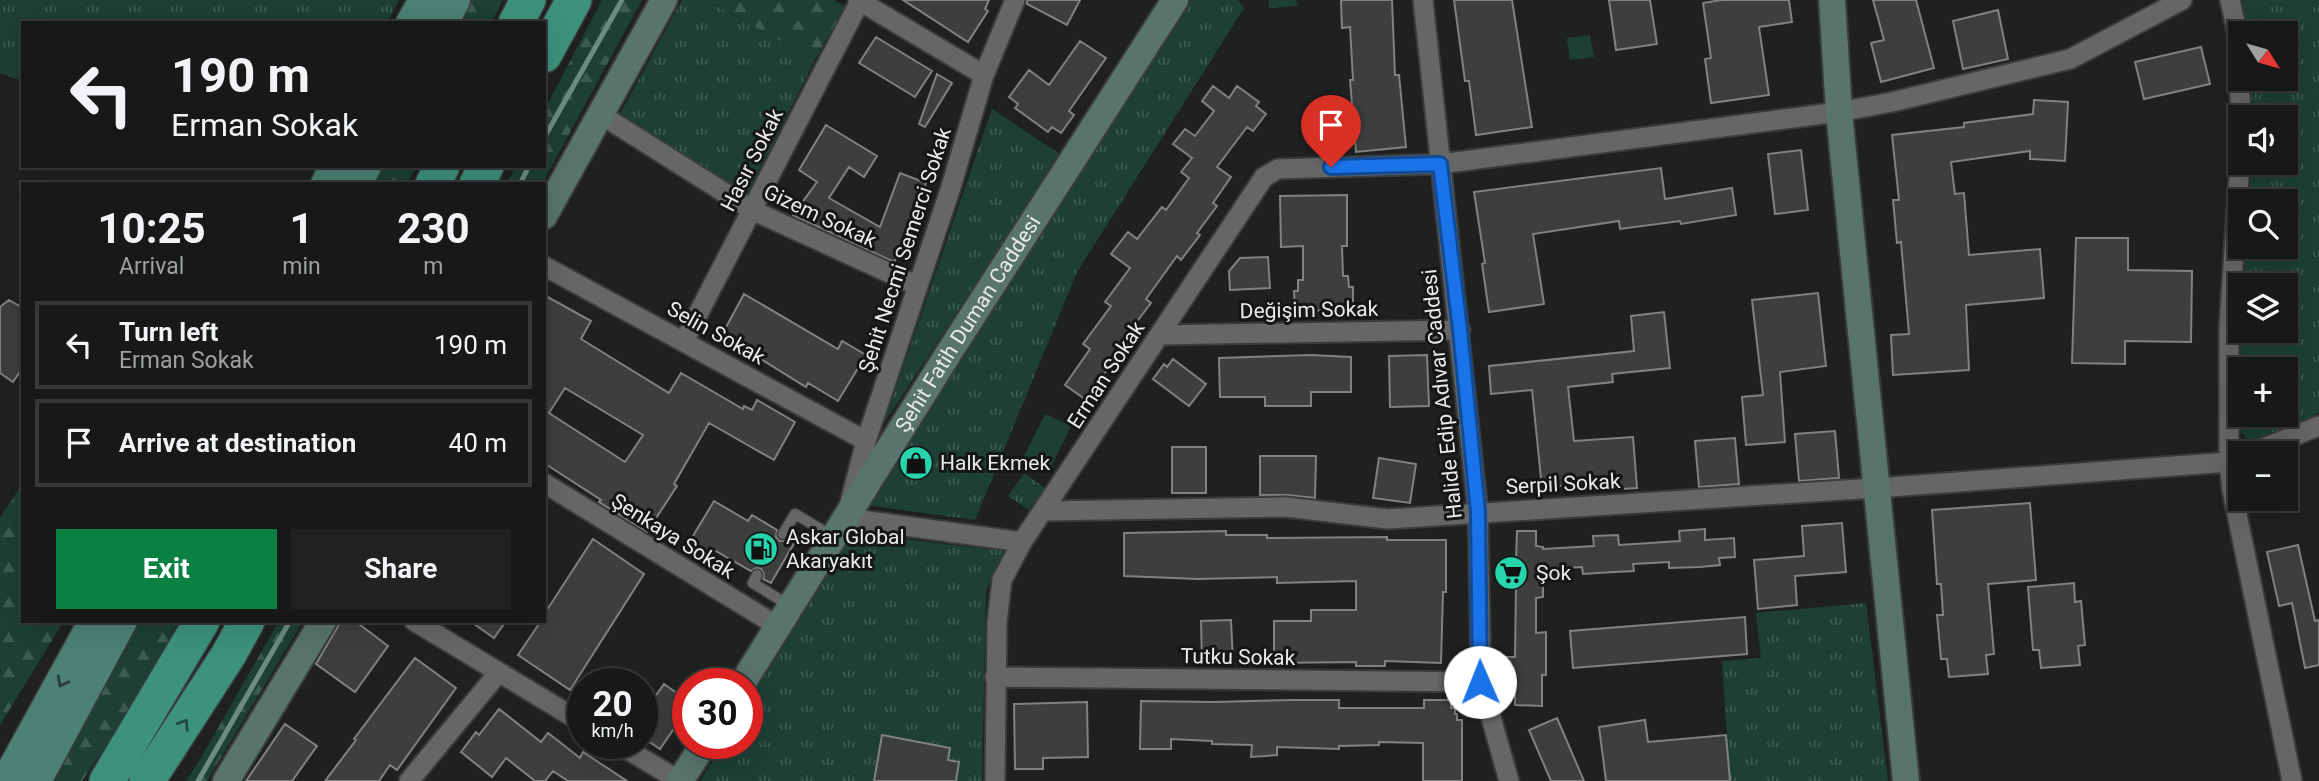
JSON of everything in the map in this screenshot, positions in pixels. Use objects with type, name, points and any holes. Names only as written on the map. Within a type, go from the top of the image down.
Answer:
[{"type":"highway","points":[[517,21],[528,0]]},
{"type":"highway","points":[[546,51],[574,0]]},
{"type":"highway","points":[[107,781],[201,623]]},
{"type":"highway","points":[[148,781],[246,623]]},
{"type":"main road","points":[[412,21],[424,0]]},
{"type":"main road","points":[[444,21],[456,0]]},
{"type":"main road","points":[[6,781],[93,623]]},
{"type":"main road","points":[[36,781],[121,623]]},
{"type":"street","points":[[546,212],[664,0]]},
{"type":"street","points":[[859,0],[984,75]]},
{"type":"street","name":"Hasır Sokak","points":[[684,341],[859,0]]},
{"type":"street","name":"Şehit Necmi Semerci Sokak","points":[[840,527],[951,187],[984,75],[1015,0]]},
{"type":"street","name":"Şehit Fatih Duman Caddesi","points":[[752,668],[950,351],[1175,0]]},
{"type":"street","name":"Halide Edip Adıvar Caddesi","points":[[1423,0],[1478,512],[1480,682],[1510,781]]},
{"type":"street","points":[[1832,0],[1839,111],[1906,781]]},
{"type":"street","name":"Erman Sokak","points":[[995,781],[995,677],[1002,580],[1023,542],[1265,177],[1278,169],[1440,164],[1839,111],[1906,99],[2070,60],[2182,0]]},
{"type":"street","points":[[2230,0],[2237,32],[2240,105]]},
{"type":"street","name":"Gizem Sokak","points":[[600,114],[752,209],[918,286]]},
{"type":"street","points":[[2233,441],[2229,326],[2239,175]]},
{"type":"street","name":"Selin Sokak","points":[[546,267],[866,441]]},
{"type":"street","name":"Değişim Sokak","points":[[1159,335],[1460,330]]},
{"type":"street","points":[[2281,441],[2319,426]]},
{"type":"street","name":"Serpil Sokak","points":[[1044,511],[1286,508],[1388,519],[1876,488],[2228,460]]},
{"type":"street","name":"Şenkaya Sokak","points":[[546,484],[785,617]]},
{"type":"street","points":[[2236,511],[2292,781]]},
{"type":"street","points":[[840,527],[1023,542]]},
{"type":"street","points":[[226,781],[322,623]]},
{"type":"street","points":[[417,623],[567,713]]},
{"type":"street","points":[[409,781],[499,672]]},
{"type":"street","name":"Tutku Sokak","points":[[995,677],[1480,682]]},
{"type":"street","points":[[643,759],[680,781],[694,759]]},
{"type":"lane","points":[[783,534],[795,514],[840,527]]},
{"type":"lane","points":[[757,576],[753,583],[785,617]]},
{"type":"green space","points":[[0,0],[399,0],[388,21],[21,21],[21,80],[0,73]]},
{"type":"green space","points":[[470,0],[503,0],[492,21],[459,21]]},
{"type":"green space","points":[[602,0],[642,0],[543,182],[508,182],[515,168],[546,168],[546,107]]},
{"type":"green space","points":[[682,0],[706,0],[815,60],[742,204],[615,123]]},
{"type":"green space","points":[[706,0],[833,0],[845,6],[815,60]]},
{"type":"green space","points":[[1191,0],[1238,0],[1244,8],[1077,272],[975,520],[866,505]]},
{"type":"green space","points":[[1269,0],[1296,0],[1297,6],[1269,8]]},
{"type":"green space","points":[[2242,0],[2319,0],[2319,412],[2298,423],[2298,357],[2241,357],[2241,343],[2298,343],[2298,273],[2244,273],[2245,259],[2298,259],[2298,189],[2250,189],[2251,175],[2298,175],[2298,105],[2252,105],[2251,91],[2298,91],[2298,21],[2245,21]]},
{"type":"green space","points":[[1590,35],[1594,57],[1570,60],[1567,38]]},
{"type":"green space","points":[[992,109],[1061,155],[884,423]]},
{"type":"green space","points":[[380,168],[415,168],[408,182],[372,182]]},
{"type":"green space","points":[[1045,414],[1071,426],[1048,473],[1022,460]]},
{"type":"green space","points":[[2240,427],[2288,427],[2251,441]]},
{"type":"green space","points":[[1024,473],[1045,488],[1029,510],[1008,496]]},
{"type":"green space","points":[[21,486],[21,623],[63,623],[0,725],[0,518]]},
{"type":"green space","points":[[853,533],[1004,551],[986,591],[982,781],[700,781],[714,759],[763,759],[763,678]]},
{"type":"green space","points":[[1866,603],[1888,781],[1730,781],[1722,661],[1761,658],[1756,613]]},
{"type":"green space","points":[[135,623],[178,623],[117,731],[82,781],[48,781]]},
{"type":"green space","points":[[278,623],[302,623],[207,781],[186,781]]},
{"type":"building","points":[[903,0],[989,0],[985,9],[988,11],[968,42]]},
{"type":"building","points":[[1027,0],[1080,0],[1067,25],[1027,4]]},
{"type":"building","points":[[1341,0],[1392,0],[1395,75],[1399,75],[1406,147],[1356,152],[1350,80],[1353,80],[1350,27],[1342,28]]},
{"type":"building","points":[[1454,0],[1512,0],[1532,127],[1476,135],[1469,81],[1465,81]]},
{"type":"building","points":[[1609,0],[1650,0],[1657,44],[1616,50]]},
{"type":"building","points":[[1721,0],[1789,0],[1792,22],[1759,27],[1769,95],[1711,103],[1705,59],[1711,58],[1703,3]]},
{"type":"building","points":[[1873,0],[1916,0],[1934,68],[1881,82],[1871,43],[1884,40]]},
{"type":"building","points":[[1998,10],[2008,59],[1963,69],[1953,21]]},
{"type":"building","points":[[876,37],[932,71],[915,97],[859,63]]},
{"type":"building","points":[[1080,41],[1106,58],[1069,111],[1074,115],[1061,133],[1052,127],[1048,132],[1015,108],[1018,104],[1009,97],[1029,70],[1049,85]]},
{"type":"building","points":[[2201,47],[2210,84],[2144,99],[2135,62]]},
{"type":"building","points":[[937,74],[952,83],[925,127],[919,124]]},
{"type":"building","points":[[1213,86],[1229,98],[1237,86],[1259,102],[1256,106],[1266,114],[1253,131],[1247,127],[1217,167],[1231,177],[1213,203],[1217,206],[1181,260],[1177,256],[1146,299],[1151,303],[1129,332],[1133,335],[1102,377],[1108,381],[1092,404],[1065,385],[1090,349],[1083,344],[1111,306],[1105,302],[1130,268],[1111,254],[1128,232],[1137,239],[1162,207],[1166,210],[1189,178],[1181,172],[1192,158],[1173,144],[1185,129],[1195,136],[1214,111],[1202,101]]},
{"type":"building","points":[[2034,100],[2068,102],[2065,161],[2030,159],[2030,151],[1951,162],[1955,194],[1964,193],[1969,255],[2040,249],[2044,298],[1966,305],[1969,370],[1893,375],[1891,335],[1909,334],[1901,242],[1897,243],[1893,200],[1899,200],[1892,135],[1964,127],[1964,123],[2033,114]]},
{"type":"building","points":[[826,125],[877,156],[864,177],[849,167],[829,198],[880,227],[900,173],[926,183],[903,247],[894,262],[793,215],[817,182],[799,170]]},
{"type":"building","points":[[1801,150],[1808,210],[1775,214],[1768,154]]},
{"type":"building","points":[[1661,168],[1665,199],[1732,188],[1736,215],[1681,224],[1680,221],[1620,229],[1619,221],[1533,234],[1544,304],[1489,312],[1482,264],[1485,263],[1474,192]]},
{"type":"building","points":[[1347,195],[1347,246],[1342,246],[1343,276],[1348,276],[1349,287],[1353,287],[1353,310],[1295,311],[1294,291],[1298,291],[1298,280],[1303,280],[1303,246],[1281,247],[1280,196]]},
{"type":"building","points":[[2076,238],[2128,238],[2128,270],[2192,271],[2191,342],[2125,341],[2125,364],[2072,363]]},
{"type":"building","points":[[1268,257],[1270,288],[1230,290],[1229,271],[1240,258]]},
{"type":"building","points":[[1818,293],[1826,366],[1780,372],[1785,442],[1746,445],[1742,397],[1763,395],[1752,300]]},
{"type":"building","points":[[744,294],[838,349],[842,341],[866,355],[838,401],[808,383],[806,387],[743,348],[740,353],[718,342]]},
{"type":"building","points":[[546,296],[591,321],[581,339],[669,393],[681,373],[743,409],[744,406],[752,410],[757,400],[795,422],[774,460],[709,423],[674,484],[677,486],[647,532],[599,502],[601,500],[546,464]],"holes":[[[565,388],[643,435],[625,462],[549,413]]]},
{"type":"building","points":[[9,300],[21,307],[21,370],[13,382],[0,373],[0,307]]},
{"type":"building","points":[[1664,312],[1670,368],[1612,374],[1613,382],[1568,387],[1574,441],[1633,437],[1637,488],[1589,491],[1589,483],[1542,488],[1532,390],[1491,394],[1489,366],[1634,351],[1631,316]]},
{"type":"building","points":[[1311,355],[1351,357],[1351,392],[1311,392],[1311,406],[1265,406],[1265,397],[1220,397],[1219,358]]},
{"type":"building","points":[[1427,355],[1429,406],[1390,407],[1389,356]]},
{"type":"building","points":[[1173,359],[1206,384],[1189,406],[1153,379],[1164,364],[1167,367]]},
{"type":"building","points":[[1835,431],[1839,478],[1799,481],[1795,434]]},
{"type":"building","points":[[1735,438],[1739,484],[1699,487],[1695,441]]},
{"type":"building","points":[[1172,447],[1206,447],[1206,493],[1172,493]]},
{"type":"building","points":[[1260,456],[1316,456],[1315,498],[1260,495]]},
{"type":"building","points":[[1379,458],[1416,464],[1410,503],[1373,498]]},
{"type":"building","points":[[714,501],[748,521],[752,515],[777,530],[776,537],[780,541],[789,538],[795,542],[771,583],[763,579],[761,569],[751,571],[714,550],[711,555],[690,541]]},
{"type":"building","points":[[2030,503],[2036,580],[1988,584],[1994,654],[1986,655],[1988,674],[1949,677],[1947,659],[1941,659],[1937,615],[1943,615],[1941,584],[1937,584],[1932,510]]},
{"type":"building","points":[[1842,523],[1846,572],[1795,576],[1797,605],[1758,609],[1754,560],[1804,556],[1802,526]]},
{"type":"building","points":[[1705,529],[1705,540],[1734,538],[1735,557],[1719,558],[1720,565],[1700,567],[1669,568],[1669,562],[1633,564],[1634,571],[1583,574],[1582,567],[1547,569],[1547,579],[1543,579],[1543,597],[1536,598],[1536,633],[1546,632],[1546,675],[1542,675],[1542,706],[1515,705],[1515,682],[1505,682],[1505,657],[1515,657],[1516,585],[1506,585],[1506,560],[1516,560],[1517,531],[1536,531],[1536,546],[1543,549],[1594,546],[1593,536],[1618,535],[1619,545],[1680,541],[1679,531]]},
{"type":"building","points":[[1226,531],[1226,535],[1267,535],[1267,538],[1387,537],[1387,540],[1446,540],[1446,592],[1443,592],[1441,663],[1385,661],[1385,666],[1356,666],[1356,662],[1274,663],[1274,621],[1311,621],[1311,610],[1356,610],[1356,581],[1277,583],[1277,577],[1198,579],[1124,576],[1124,533]]},
{"type":"building","points":[[593,539],[644,574],[584,668],[567,668],[567,688],[518,655],[540,623],[546,623],[546,611]]},
{"type":"building","points":[[2298,545],[2315,621],[2319,620],[2319,665],[2305,668],[2292,603],[2279,606],[2267,552]]},
{"type":"building","points":[[2074,583],[2075,602],[2081,601],[2085,645],[2078,646],[2080,665],[2041,668],[2039,650],[2033,650],[2028,587]]},
{"type":"building","points":[[1745,617],[1747,654],[1573,668],[1570,631]]},
{"type":"building","points":[[1231,620],[1233,662],[1202,663],[1201,621]]},
{"type":"building","points":[[340,623],[358,623],[388,646],[355,692],[316,664]]},
{"type":"building","points":[[473,623],[505,623],[494,638]]},
{"type":"building","points":[[415,658],[456,688],[397,770],[390,765],[379,781],[325,781],[356,740],[354,739]]},
{"type":"building","points":[[664,684],[672,690],[672,731],[660,749],[658,748],[658,692]]},
{"type":"building","points":[[1339,700],[1339,708],[1424,708],[1424,700],[1451,700],[1451,708],[1455,708],[1457,720],[1462,720],[1462,781],[1423,781],[1423,743],[1379,742],[1379,745],[1339,746],[1339,749],[1277,747],[1277,755],[1251,757],[1252,745],[1212,744],[1212,741],[1171,739],[1171,749],[1140,749],[1141,701]]},
{"type":"building","points":[[1087,702],[1088,757],[1043,758],[1043,769],[1015,769],[1014,704]]},
{"type":"building","points":[[499,709],[541,742],[548,733],[567,748],[567,759],[594,759],[627,781],[568,781],[553,771],[545,781],[535,781],[506,758],[492,777],[461,752],[476,732],[479,735]]},
{"type":"building","points":[[1557,718],[1584,781],[1551,781],[1529,730]]},
{"type":"building","points":[[1645,720],[1648,742],[1726,735],[1730,781],[1606,781],[1599,727]]},
{"type":"building","points":[[285,724],[317,746],[292,781],[246,781]]},
{"type":"building","points":[[882,735],[950,748],[948,760],[959,762],[956,781],[874,781]]},
{"type":"waterway","points":[[546,134],[622,0]]},
{"type":"waterway","points":[[521,182],[528,168]]},
{"type":"waterway","points":[[198,781],[289,623]]},
{"type":"place","name":"Halk Ekmek","points":[[916,463]]},
{"type":"place","name":"Askar Global Akaryakıt","points":[[761,549]]},
{"type":"place","name":"Şok","points":[[1511,573]]},
{"type":"route","points":[[1331,167],[1440,164],[1478,512],[1480,682]]}]
